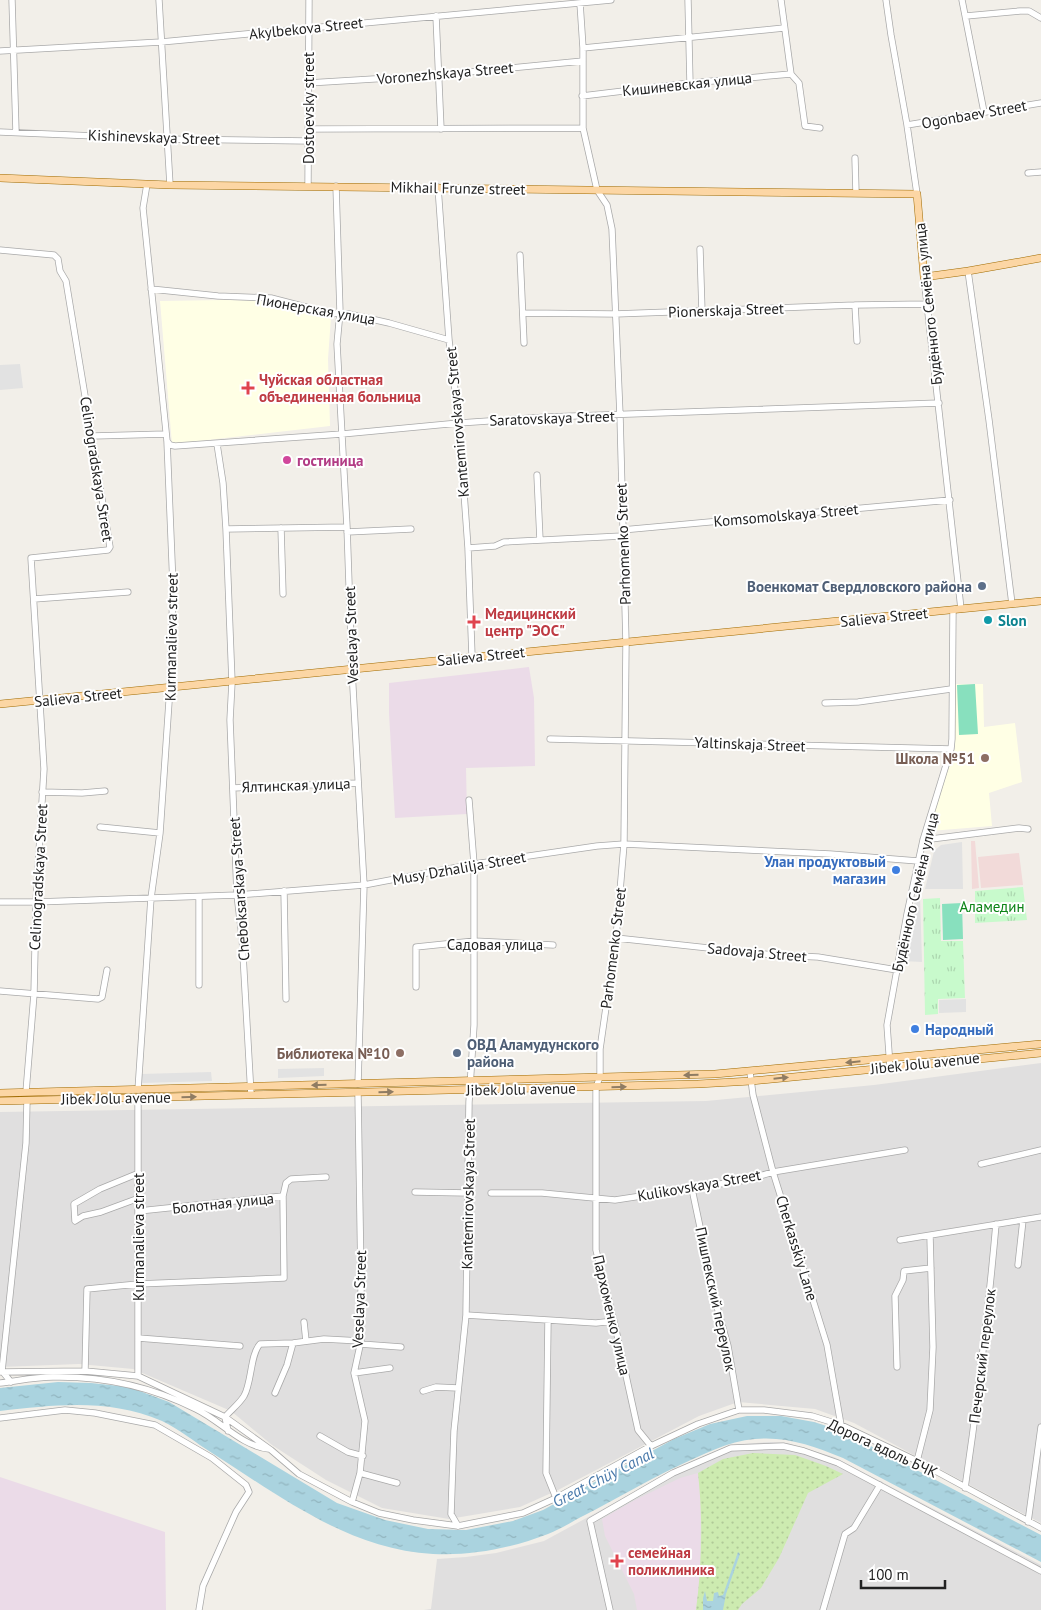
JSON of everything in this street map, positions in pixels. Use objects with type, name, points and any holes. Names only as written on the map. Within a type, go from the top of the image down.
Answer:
[{"type":"main road","name":"Mikhail Frunze street","points":[[0,178],[170,185],[917,194]]},
{"type":"main road","name":"Будённого Семёна улица","points":[[917,194],[924,277]]},
{"type":"main road","points":[[924,277],[968,272],[1041,258]]},
{"type":"main road","name":"Salieva Street","points":[[0,704],[1041,601]]},
{"type":"main road","name":"Jibek Jolu avenue","points":[[138,1094],[251,1087],[750,1072],[1041,1044]]},
{"type":"main road","name":"Jibek Jolu avenue","points":[[0,1093],[27,1096],[138,1094],[251,1095],[596,1087],[751,1081],[1041,1053]]},
{"type":"main road","name":"Jibek Jolu avenue","points":[[0,1101],[27,1096]]},
{"type":"street","points":[[12,0],[16,132]]},
{"type":"street","points":[[160,0],[166,139],[170,185]]},
{"type":"street","name":"Dostoevsky street","points":[[308,186],[309,0]]},
{"type":"street","name":"Akylbekova Street","points":[[0,51],[161,42],[611,0]]},
{"type":"street","points":[[688,0],[690,83]]},
{"type":"street","points":[[781,0],[791,74],[799,83],[805,126],[820,128]]},
{"type":"street","name":"Будённого Семёна улица","points":[[886,0],[908,125],[917,194]]},
{"type":"street","points":[[962,0],[984,112]]},
{"type":"street","name":"Parhomenko Street","points":[[580,3],[583,48],[583,128],[597,190],[610,216],[620,415],[626,642],[624,844],[616,938],[600,1050],[600,1077],[596,1087]]},
{"type":"street","points":[[966,16],[1029,11],[1041,18]]},
{"type":"street","points":[[436,16],[441,130]]},
{"type":"street","points":[[583,48],[784,28]]},
{"type":"street","name":"Voronezhskaya Street","points":[[308,83],[583,61]]},
{"type":"street","name":"Кишиневская улица","points":[[582,96],[690,83],[791,74]]},
{"type":"street","name":"Ogonbaev Street","points":[[908,125],[1041,103]]},
{"type":"street","points":[[308,129],[583,128]]},
{"type":"street","name":"Kishinevskaya Street","points":[[0,132],[166,139],[308,141]]},
{"type":"street","points":[[855,158],[856,193]]},
{"type":"street","points":[[1028,173],[1041,172]]},
{"type":"street","name":"Kurmanalieva street","points":[[138,1376],[138,1094],[151,898],[160,833],[170,688],[173,586],[166,438],[143,208],[147,184]]},
{"type":"street","name":"Veselaya Street","points":[[336,186],[340,312],[336,344],[364,885],[358,1084]]},
{"type":"street","name":"Kantemirovskaya Street","points":[[438,187],[449,340],[459,422],[468,548],[472,656]]},
{"type":"street","points":[[700,249],[702,312]]},
{"type":"street","name":"Celinogradskaya Street","points":[[0,250],[54,255],[57,257],[60,271],[66,282],[93,436],[110,548],[31,558],[44,769],[36,902],[34,994],[27,1096],[26,1143],[1,1372]]},
{"type":"street","points":[[520,255],[524,343]]},
{"type":"street","points":[[968,272],[1012,604]]},
{"type":"street","name":"Будённого Семёна улица","points":[[924,277],[961,609]]},
{"type":"street","name":"Пионерская улица","points":[[151,289],[218,296],[271,298],[333,314],[340,312],[390,323],[449,340]]},
{"type":"street","name":"Pionerskaja Street","points":[[523,313],[615,314],[928,304]]},
{"type":"street","points":[[855,305],[857,341]]},
{"type":"street","name":"Saratovskaya Street","points":[[93,436],[166,438],[170,445],[175,446],[342,434],[459,422],[546,417],[939,403]]},
{"type":"street","name":"Cheboksarskaya Street","points":[[217,444],[223,483],[226,530],[232,682],[230,720],[237,895],[242,937],[251,1095]]},
{"type":"street","points":[[537,474],[540,540]]},
{"type":"street","name":"Komsomolskaya Street","points":[[468,548],[495,546],[504,542],[622,533],[950,500]]},
{"type":"street","points":[[281,528],[283,594]]},
{"type":"street","points":[[226,530],[281,528],[411,529]]},
{"type":"street","points":[[34,599],[128,592]]},
{"type":"street","name":"Будённого Семёна улица","points":[[890,1067],[887,1025],[897,970],[918,861],[952,738],[953,610]]},
{"type":"street","points":[[826,703],[858,702],[951,689]]},
{"type":"street","name":"Yaltinskaja Street","points":[[550,739],[950,749]]},
{"type":"street","name":"Ялтинская улица","points":[[233,788],[358,783]]},
{"type":"street","points":[[42,792],[82,793],[105,791]]},
{"type":"street","name":"Kantemirovskaya Street","points":[[458,1526],[451,1514],[454,1431],[466,1315],[470,1090],[474,1025],[474,864],[469,800]]},
{"type":"street","points":[[100,827],[160,833]]},
{"type":"street","points":[[924,840],[1019,828],[1028,829]]},
{"type":"street","name":"Musy Dzhalilja Street","points":[[0,902],[199,897],[364,885],[474,864],[597,846],[624,844],[830,854],[918,861]]},
{"type":"street","points":[[284,891],[286,999]]},
{"type":"street","points":[[199,897],[199,985]]},
{"type":"street","name":"Sadovaja Street","points":[[616,938],[774,955],[818,957],[897,970]]},
{"type":"street","name":"Садовая улица","points":[[416,986],[416,947],[474,941],[553,945]]},
{"type":"street","points":[[0,992],[100,999],[107,970]]},
{"type":"street","name":"Cherkasskiy Lane","points":[[750,1072],[753,1095],[773,1172],[827,1345],[841,1425]]},
{"type":"street","name":"Пархоменко улица","points":[[596,1087],[596,1250],[638,1430],[651,1446]]},
{"type":"street","name":"Veselaya Street","points":[[352,1502],[363,1456],[365,1421],[354,1372],[361,1343],[362,1280],[358,1093]]},
{"type":"street","name":"Kulikovskaya Street","points":[[491,1193],[542,1193],[615,1200],[746,1180],[773,1172],[905,1150]]},
{"type":"street","points":[[982,1164],[1041,1150]]},
{"type":"street","points":[[139,1173],[100,1189],[74,1204],[75,1222],[83,1216],[101,1212],[139,1198]]},
{"type":"street","name":"Болотная улица","points":[[139,1211],[284,1196],[286,1182],[292,1179],[326,1177]]},
{"type":"street","name":"Пишпекский переулок","points":[[692,1189],[716,1302],[728,1346],[739,1410]]},
{"type":"street","points":[[415,1192],[468,1193]]},
{"type":"street","points":[[85,1371],[87,1290],[138,1284],[284,1278],[286,1276],[284,1196]]},
{"type":"street","points":[[900,1240],[1041,1217]]},
{"type":"street","points":[[1018,1265],[1023,1220]]},
{"type":"street","name":"Печерский переулок","points":[[965,1488],[978,1403],[996,1224]]},
{"type":"street","points":[[917,1461],[930,1410],[933,1347],[930,1236]]},
{"type":"street","points":[[896,1367],[895,1296],[903,1280],[904,1271],[931,1268]]},
{"type":"street","points":[[466,1315],[596,1322],[614,1321]]},
{"type":"street","points":[[548,1320],[546,1473],[556,1498]]},
{"type":"street","points":[[304,1322],[306,1341]]},
{"type":"street","points":[[138,1338],[240,1346]]},
{"type":"street","points":[[228,1431],[225,1417],[244,1396],[257,1348],[260,1344],[293,1343],[324,1339],[401,1347]]},
{"type":"street","points":[[275,1393],[287,1365],[293,1343]]},
{"type":"street","points":[[354,1372],[390,1368]]},
{"type":"street","name":"Дорога вдоль БЧК","points":[[1,1372],[85,1371],[138,1376],[225,1417],[271,1450],[299,1474],[352,1502],[379,1513],[412,1520],[458,1526],[523,1513],[556,1498],[651,1446],[698,1424],[739,1410],[764,1410],[812,1416],[841,1425],[917,1461],[1041,1528]]},
{"type":"street","points":[[1,1372],[11,1382]]},
{"type":"street","points":[[0,1383],[51,1376],[99,1379],[147,1389],[197,1410],[228,1431],[259,1448],[271,1450]]},
{"type":"street","points":[[138,1376],[147,1389]]},
{"type":"street","points":[[423,1391],[436,1387],[458,1388]]},
{"type":"street","points":[[0,1418],[65,1410],[94,1413],[155,1425],[212,1458],[246,1485],[249,1492],[236,1512],[203,1586],[199,1610]]},
{"type":"street","points":[[1028,1522],[1041,1427]]},
{"type":"street","points":[[320,1436],[348,1452],[363,1456]]},
{"type":"street","points":[[610,1610],[590,1521],[673,1473],[731,1448],[783,1446],[838,1463],[1041,1571]]},
{"type":"street","points":[[360,1473],[398,1483]]},
{"type":"street","points":[[823,1610],[846,1534],[854,1528],[880,1485]]},
{"type":"shaded area","name":"Чуйская областная объединенная больница","points":[[160,301],[266,301],[331,317],[328,359],[330,426],[172,444]]},
{"type":"shaded area","points":[[20,364],[23,388],[0,390],[0,365]]},
{"type":"shaded area","points":[[529,667],[534,698],[535,766],[466,768],[467,814],[395,818],[389,683]]},
{"type":"shaded area","name":"Школа №51","points":[[955,684],[983,684],[984,727],[1015,723],[1022,782],[989,793],[992,826],[930,831],[946,769],[955,748]]},
{"type":"shaded area","points":[[971,841],[975,841],[979,888],[972,889]]},
{"type":"shaded area","points":[[962,842],[963,889],[925,889],[934,851],[941,845]]},
{"type":"shaded area","points":[[1019,853],[1023,885],[981,888],[978,857]]},
{"type":"shaded area","points":[[916,895],[920,895],[922,962],[903,961]]},
{"type":"shaded area","points":[[966,999],[966,1012],[939,1013],[939,1000]]},
{"type":"shaded area","points":[[1041,1063],[1041,1523],[854,1423],[815,1409],[738,1402],[699,1416],[558,1490],[520,1507],[449,1519],[382,1508],[326,1480],[272,1445],[231,1411],[133,1369],[79,1364],[0,1367],[0,1112],[706,1101],[874,1085]]},
{"type":"shaded area","points":[[324,1068],[324,1076],[278,1078],[278,1069]]},
{"type":"shaded area","points":[[211,1072],[212,1081],[141,1083],[141,1074]]},
{"type":"shaded area","points":[[770,1442],[787,1443],[834,1457],[1041,1565],[1041,1610],[424,1610],[431,1609],[437,1559],[496,1553],[544,1541],[675,1470],[727,1447]]},
{"type":"shaded area","points":[[698,1473],[701,1497],[700,1580],[696,1610],[637,1610],[634,1594],[605,1536],[602,1519],[680,1478]]},
{"type":"shaded area","points":[[0,1477],[165,1532],[166,1610],[0,1610]]},
{"type":"green space","points":[[975,684],[978,734],[959,735],[957,685]]},
{"type":"green space","name":"Аламедин","points":[[1023,887],[1027,920],[975,923],[975,891]]},
{"type":"green space","points":[[940,898],[941,941],[963,941],[965,998],[938,999],[938,1014],[925,1015],[923,899]]},
{"type":"green space","points":[[962,903],[963,939],[943,940],[942,904]]},
{"type":"green space","points":[[753,1453],[795,1455],[843,1474],[808,1493],[779,1558],[761,1588],[742,1604],[738,1610],[696,1610],[701,1542],[701,1507],[698,1473],[723,1459]]},
{"type":"water","points":[[58,1382],[129,1387],[169,1402],[337,1503],[385,1520],[428,1529],[466,1530],[513,1521],[543,1510],[674,1439],[710,1424],[747,1416],[781,1416],[814,1422],[842,1431],[1041,1535],[1041,1562],[843,1458],[800,1443],[766,1438],[745,1440],[706,1453],[654,1478],[558,1530],[520,1543],[492,1550],[462,1554],[433,1554],[402,1550],[372,1542],[316,1518],[264,1487],[175,1428],[142,1414],[101,1406],[81,1405],[0,1411],[0,1388]]},
{"type":"water","points":[[738,1552],[740,1554],[726,1594],[723,1610],[703,1610],[705,1591],[707,1601],[713,1601],[714,1593],[718,1592],[719,1596],[723,1595]]},
{"type":"place","name":"Чуйская областная объединенная больница","points":[[248,388]]},
{"type":"place","name":"гостиница","points":[[287,460]]},
{"type":"place","name":"Военкомат Свердловского района","points":[[982,586]]},
{"type":"place","name":"Slon","points":[[988,620]]},
{"type":"place","name":"Медицинский центр \"ЭОС\"","points":[[474,622]]},
{"type":"place","name":"Школа №51","points":[[985,758]]},
{"type":"place","name":"Улан продуктовый магазин","points":[[896,870]]},
{"type":"place","name":"Народный","points":[[915,1029]]},
{"type":"place","name":"Библиотека №10","points":[[400,1053]]},
{"type":"place","name":"ОВД Аламудунского района","points":[[457,1053]]},
{"type":"place","name":"семейная поликлиника","points":[[617,1561]]},
{"type":"water label","name":"Great Chüy Canal","points":[[603,1477]]}]
